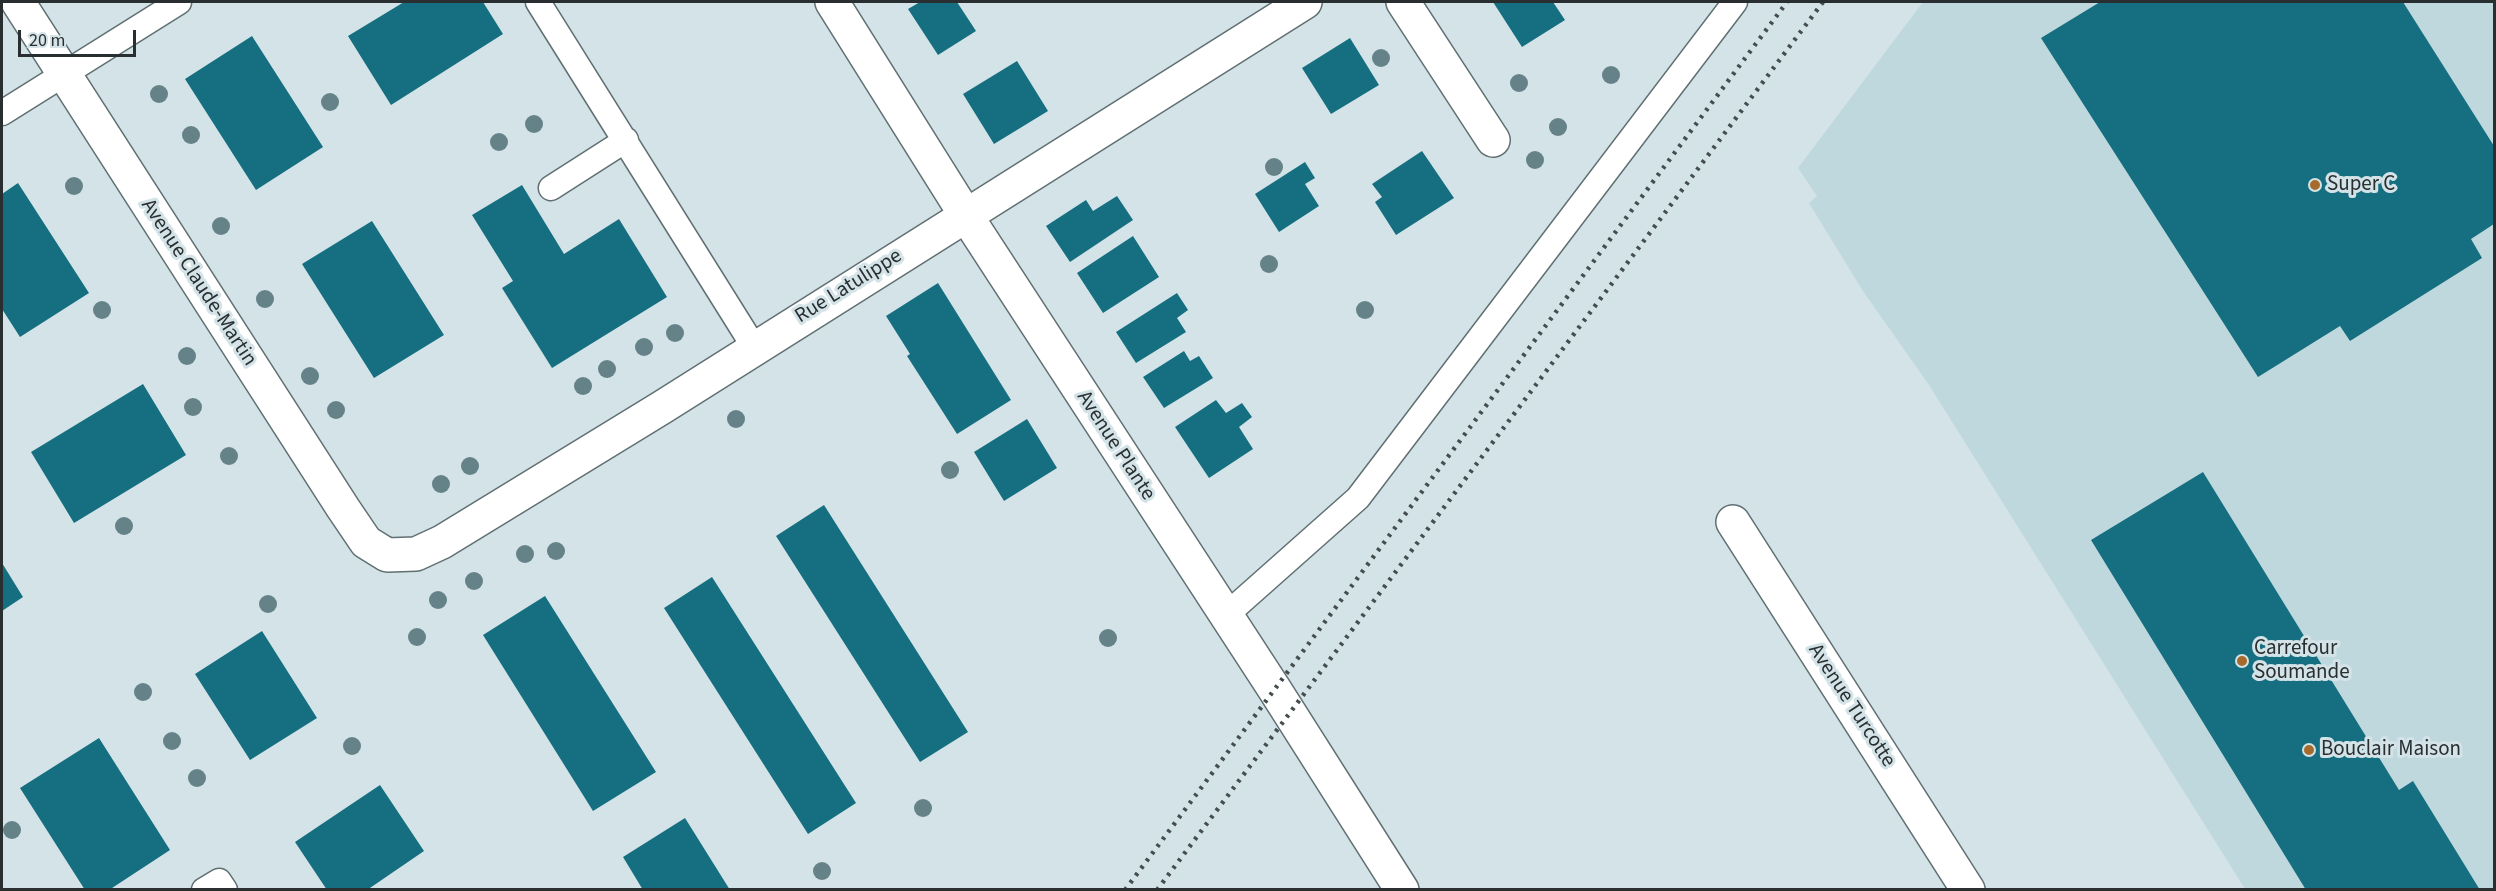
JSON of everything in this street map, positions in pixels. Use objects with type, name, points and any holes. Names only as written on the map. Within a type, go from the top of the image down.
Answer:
[{"type":"street","name":"Avenue Claude-Martin","points":[[18,2],[366,542],[387,555]]},
{"type":"street","name":"Avenue Plante","points":[[832,2],[965,214],[1275,690],[1402,890]]},
{"type":"street","name":"Rue Latulippe","points":[[387,555],[416,554],[442,542],[1305,2]]},
{"type":"street","points":[[1403,2],[1492,140]]},
{"type":"street","name":"Avenue Turcotte","points":[[1733,522],[1968,890]]},
{"type":"lane","points":[[2,113],[179,2]]},
{"type":"lane","points":[[538,2],[754,347]]},
{"type":"lane","points":[[1225,616],[1358,498],[1735,2]]},
{"type":"lane","points":[[551,188],[626,140]]},
{"type":"lane","points":[[204,890],[219,880],[225,890]]},
{"type":"shaded area","points":[[1923,2],[2494,2],[2494,889],[2245,889],[1929,385],[1863,291],[1809,203],[1817,196],[1798,168]]},
{"type":"building","points":[[404,2],[483,2],[503,34],[391,105],[348,36]]},
{"type":"building","points":[[920,2],[957,2],[976,31],[938,55],[908,9]]},
{"type":"building","points":[[1493,2],[1553,2],[1565,20],[1522,47]]},
{"type":"building","name":"Super C","points":[[2100,2],[2403,2],[2494,146],[2494,224],[2471,239],[2482,258],[2350,341],[2340,326],[2258,377],[2041,38]]},
{"type":"building","points":[[252,36],[323,147],[256,190],[185,79]]},
{"type":"building","points":[[1350,38],[1379,85],[1331,114],[1302,68]]},
{"type":"building","points":[[1017,61],[1048,111],[994,144],[963,94]]},
{"type":"building","points":[[1422,151],[1454,198],[1396,235],[1375,202],[1382,197],[1372,184]]},
{"type":"building","points":[[1305,162],[1315,178],[1305,184],[1319,206],[1279,232],[1255,194]]},
{"type":"building","points":[[18,183],[89,293],[20,337],[2,309],[2,194]]},
{"type":"building","points":[[522,185],[564,254],[619,219],[667,297],[552,368],[502,288],[513,281],[472,215]]},
{"type":"building","points":[[1117,196],[1133,220],[1070,262],[1046,226],[1086,200],[1093,211]]},
{"type":"building","points":[[372,221],[444,335],[374,378],[302,264]]},
{"type":"building","points":[[1133,236],[1159,277],[1103,313],[1077,273]]},
{"type":"building","points":[[938,283],[1011,400],[957,434],[907,356],[910,354],[886,316]]},
{"type":"building","points":[[1177,293],[1188,310],[1177,318],[1186,332],[1136,363],[1116,332]]},
{"type":"building","points":[[1184,351],[1190,361],[1199,356],[1213,378],[1164,408],[1143,377]]},
{"type":"building","points":[[143,384],[186,455],[74,523],[31,452]]},
{"type":"building","points":[[1216,400],[1226,413],[1242,403],[1252,417],[1239,427],[1253,449],[1209,478],[1175,427]]},
{"type":"building","points":[[1027,419],[1057,468],[1004,501],[974,452]]},
{"type":"building","name":"Carrefour Soumande","points":[[2203,472],[2399,790],[2413,781],[2480,890],[2306,890],[2091,540]]},
{"type":"building","points":[[824,505],[968,732],[920,762],[776,536]]},
{"type":"building","points":[[2,563],[23,597],[2,611]]},
{"type":"building","points":[[712,577],[856,803],[808,834],[664,608]]},
{"type":"building","points":[[545,596],[656,772],[593,811],[483,635]]},
{"type":"building","points":[[262,631],[317,718],[250,760],[195,674]]},
{"type":"building","points":[[99,738],[170,850],[109,890],[85,890],[20,788]]},
{"type":"building","points":[[380,785],[424,851],[367,890],[327,890],[295,842]]},
{"type":"building","points":[[685,818],[730,890],[643,890],[623,857]]},
{"type":"railway","points":[[1125,890],[1787,2]]},
{"type":"railway","points":[[1157,890],[1823,2]]},
{"type":"place","name":"Super C","points":[[2315,185]]},
{"type":"place","name":"Carrefour Soumande","points":[[2242,661]]},
{"type":"place","name":"Bouclair Maison","points":[[2309,750]]}]
